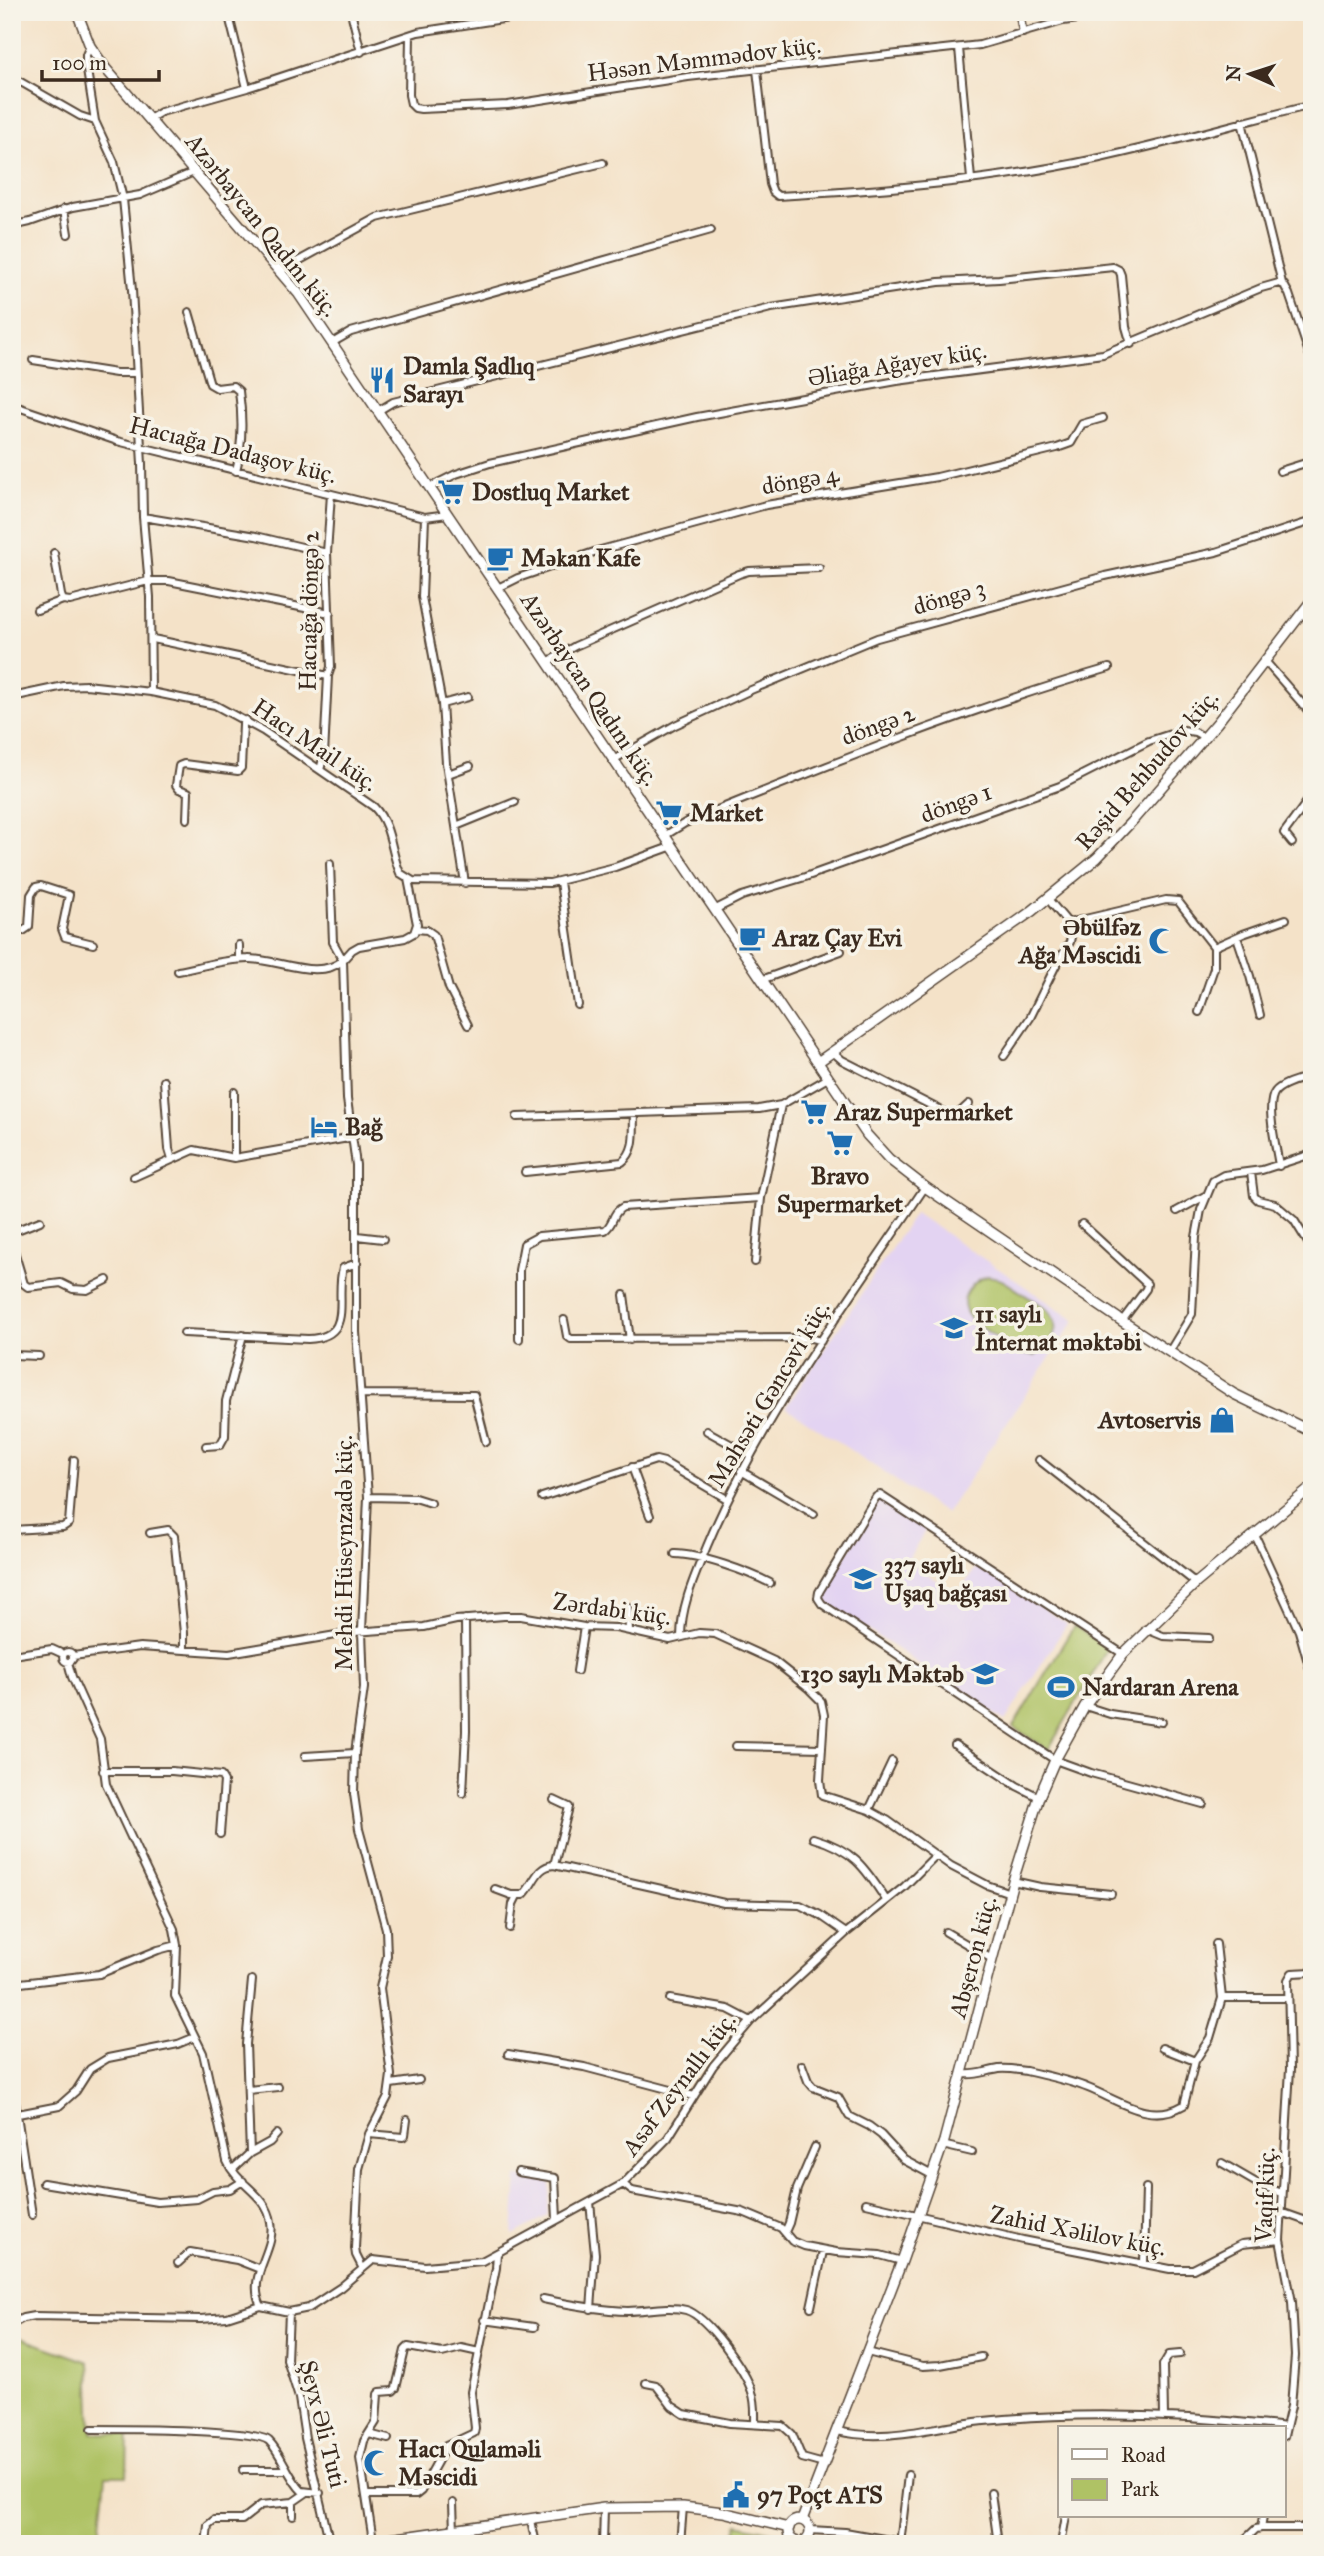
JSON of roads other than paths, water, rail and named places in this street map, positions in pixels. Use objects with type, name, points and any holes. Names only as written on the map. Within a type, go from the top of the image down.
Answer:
[{"type":"main road","name":"Azərbaycan Qadını küç.","points":[[77,12],[90,46],[106,69],[280,271],[332,343],[764,979],[859,1124],[880,1149],[925,1187],[1169,1352],[1234,1394],[1312,1432]]},
{"type":"main road","name":"Rəşid Behbudov küç.","points":[[818,1062],[1048,899],[1112,844],[1204,737],[1312,600]]},
{"type":"main road","name":"Abşeron küç.","points":[[802,2520],[902,2261],[943,2145],[1013,1881],[1039,1797],[1055,1760],[1085,1706],[1123,1654],[1146,1629],[1196,1583],[1312,1487]]},
{"type":"main road","points":[[355,2544],[604,2508],[644,2506],[723,2512],[789,2528]]},
{"type":"main road","points":[[802,2520],[810,2530],[806,2539],[797,2542],[791,2538],[789,2528],[795,2521],[802,2520]]},
{"type":"street","points":[[229,12],[247,88]]},
{"type":"street","points":[[351,12],[361,52]]},
{"type":"street","points":[[486,12],[487,22]]},
{"type":"street","points":[[149,119],[161,112],[247,88],[410,35],[548,12]]},
{"type":"street","points":[[1019,12],[1023,33]]},
{"type":"street","name":"Həsən Məmmədov küç.","points":[[410,35],[409,100],[415,108],[421,109],[508,105],[688,77],[960,48],[1079,18],[1153,12]]},
{"type":"street","points":[[90,46],[86,64],[95,121],[114,162],[123,199],[132,290],[142,517],[153,639],[152,692]]},
{"type":"street","points":[[960,48],[971,179]]},
{"type":"street","points":[[757,70],[770,184],[778,196],[971,179],[1100,158],[1312,104]]},
{"type":"street","points":[[12,77],[80,116],[95,121]]},
{"type":"street","points":[[1242,122],[1282,283],[1289,295],[1312,362]]},
{"type":"street","points":[[280,271],[377,218],[603,163]]},
{"type":"street","points":[[12,226],[64,209],[141,195],[194,172]]},
{"type":"street","points":[[64,209],[68,234]]},
{"type":"street","points":[[332,343],[351,332],[711,230]]},
{"type":"street","points":[[378,411],[393,402],[771,308],[939,282],[999,279],[1114,267],[1121,275],[1126,327],[1131,344]]},
{"type":"street","name":"Əliağa Ağayev küç.","points":[[430,487],[456,474],[490,463],[697,417],[897,381],[1092,357],[1131,344],[1268,285],[1282,283]]},
{"type":"street","points":[[189,312],[210,384],[217,388],[233,386],[239,391],[242,432],[236,471]]},
{"type":"street","points":[[33,360],[136,373]]},
{"type":"street","name":"Hacıağa Dadaşov küç.","points":[[12,405],[76,429],[236,471],[425,517],[448,514]]},
{"type":"street","name":"döngə 4","points":[[498,588],[518,578],[597,551],[766,505],[936,477],[1058,448],[1071,443],[1082,424],[1103,418]]},
{"type":"street","points":[[1280,471],[1312,461]]},
{"type":"street","name":"Hacıağa döngə 2","points":[[320,770],[324,755],[328,676],[331,667],[327,553],[331,494]]},
{"type":"street","points":[[142,517],[256,536],[327,553]]},
{"type":"street","points":[[425,517],[422,597],[442,704],[448,774],[465,883]]},
{"type":"street","name":"döngə 3","points":[[615,759],[685,720],[877,638],[1105,576],[1216,552],[1312,521]]},
{"type":"street","points":[[54,554],[63,600]]},
{"type":"street","points":[[548,662],[575,646],[739,574],[749,571],[819,568]]},
{"type":"street","points":[[37,610],[63,600],[70,601],[148,581],[169,581],[330,613]]},
{"type":"street","points":[[153,639],[328,676]]},
{"type":"street","points":[[1265,662],[1312,715]]},
{"type":"street","name":"döngə 2","points":[[666,835],[685,823],[863,750],[1028,691],[1109,668]]},
{"type":"street","name":"Hacı Mail küç.","points":[[12,696],[74,685],[152,692],[215,705],[246,720],[366,799],[379,812],[389,830],[398,868],[408,879]]},
{"type":"street","points":[[442,704],[468,697]]},
{"type":"street","points":[[187,819],[188,792],[176,785],[179,766],[184,764],[238,771],[241,768],[242,730],[246,720]]},
{"type":"street","name":"döngə 1","points":[[716,909],[742,896],[805,877],[1060,786],[1149,741],[1183,730],[1204,737]]},
{"type":"street","points":[[448,774],[470,766]]},
{"type":"street","points":[[1292,843],[1284,833],[1312,795]]},
{"type":"street","points":[[456,826],[515,802]]},
{"type":"street","points":[[1306,803],[1312,810]]},
{"type":"street","points":[[417,929],[408,879],[465,883],[560,882],[615,867],[673,846]]},
{"type":"street","name":"Mehdi Hüseynzadə küç.","points":[[330,864],[333,942],[343,960],[347,1099],[354,1137],[358,1236],[356,1332],[368,1497],[362,1631],[364,1688],[355,1753],[355,1812],[386,1929],[387,1956],[380,1988],[391,2084],[388,2097],[369,2134],[357,2184],[356,2255],[362,2267]]},
{"type":"street","points":[[560,882],[578,1006]]},
{"type":"street","points":[[12,931],[23,931],[29,927],[31,895],[36,887],[41,886],[69,895],[62,929],[65,937],[93,944]]},
{"type":"street","points":[[1004,1056],[1030,1018],[1070,942],[1072,931],[1068,923],[1048,899]]},
{"type":"street","points":[[1068,923],[1173,900],[1183,905],[1214,947],[1214,968],[1199,1012]]},
{"type":"street","points":[[1214,947],[1286,919]]},
{"type":"street","points":[[178,971],[239,959],[327,969],[336,967],[359,946],[405,937],[417,929]]},
{"type":"street","points":[[417,929],[427,930],[434,935],[449,988],[468,1024]]},
{"type":"street","points":[[1237,937],[1260,1015]]},
{"type":"street","points":[[239,945],[239,959]]},
{"type":"street","points":[[764,979],[841,951]]},
{"type":"street","points":[[833,1052],[842,1060],[950,1115],[957,1115],[969,1104]]},
{"type":"street","points":[[1279,1166],[1271,1111],[1274,1095],[1281,1088],[1312,1075]]},
{"type":"street","points":[[517,1117],[758,1109],[780,1105],[828,1078]]},
{"type":"street","points":[[164,1081],[172,1159]]},
{"type":"street","points":[[234,1092],[234,1158]]},
{"type":"street","points":[[755,1262],[761,1198],[780,1105]]},
{"type":"street","points":[[526,1172],[622,1161],[631,1154],[634,1114]]},
{"type":"street","points":[[134,1177],[190,1151],[199,1150],[234,1158],[354,1137]]},
{"type":"street","points":[[1169,1352],[1192,1314],[1196,1237],[1209,1187],[1217,1177],[1279,1166],[1312,1154]]},
{"type":"street","points":[[1251,1172],[1254,1196],[1258,1200],[1275,1204],[1294,1220],[1312,1249]]},
{"type":"street","name":"Məhsəti Gəncəvi küç.","points":[[681,1637],[683,1607],[741,1471],[821,1341],[925,1187]]},
{"type":"street","points":[[1177,1211],[1205,1196]]},
{"type":"street","points":[[519,1339],[521,1252],[530,1239],[605,1230],[612,1224],[615,1213],[623,1207],[761,1198]]},
{"type":"street","points":[[12,1232],[40,1222]]},
{"type":"street","points":[[1082,1224],[1147,1284],[1122,1321]]},
{"type":"street","points":[[358,1236],[383,1239]]},
{"type":"street","points":[[12,1244],[24,1284],[28,1287],[61,1283],[73,1289],[87,1290],[107,1280]]},
{"type":"street","points":[[184,1333],[307,1339],[330,1334],[337,1328],[340,1318],[341,1271],[346,1265],[357,1263]]},
{"type":"street","points":[[624,1295],[630,1340]]},
{"type":"street","points":[[564,1320],[566,1336],[571,1339],[811,1338],[821,1341]]},
{"type":"street","points":[[206,1446],[220,1445],[224,1440],[226,1401],[243,1335]]},
{"type":"street","points":[[12,1355],[39,1356]]},
{"type":"street","points":[[361,1394],[474,1395],[486,1442]]},
{"type":"street","points":[[707,1431],[750,1455]]},
{"type":"street","points":[[12,1530],[63,1527],[69,1523],[74,1460]]},
{"type":"street","points":[[1039,1460],[1196,1583]]},
{"type":"street","points":[[542,1497],[656,1461],[664,1462],[727,1499]]},
{"type":"street","points":[[632,1467],[650,1516]]},
{"type":"street","points":[[741,1471],[814,1514]]},
{"type":"street","points":[[1123,1654],[880,1495],[876,1497],[818,1598],[833,1611],[1055,1760],[1080,1770],[1203,1804]]},
{"type":"street","points":[[368,1497],[415,1498],[431,1503]]},
{"type":"street","points":[[150,1534],[168,1530],[174,1536],[184,1650]]},
{"type":"street","points":[[1255,1535],[1299,1631],[1312,1676]]},
{"type":"street","points":[[676,1554],[691,1555],[751,1574],[770,1583]]},
{"type":"street","points":[[628,1606],[629,1631]]},
{"type":"street","name":"Zərdabi küç.","points":[[70,1659],[140,1647],[229,1653],[362,1631],[424,1627],[465,1619],[521,1616],[584,1627],[629,1631],[670,1640],[706,1633],[723,1637],[762,1654],[788,1672],[821,1701],[824,1715],[820,1780],[822,1795],[869,1810],[887,1820],[934,1856],[987,1885],[1010,1892]]},
{"type":"street","points":[[463,1793],[466,1731],[465,1619]]},
{"type":"street","points":[[577,1671],[584,1627]]},
{"type":"street","points":[[1299,1631],[1312,1627]]},
{"type":"street","points":[[1146,1629],[1163,1636],[1209,1638]]},
{"type":"street","points":[[12,1655],[52,1650],[64,1654],[69,1652],[72,1677],[100,1739],[106,1784],[174,1929],[177,1945],[175,1996],[203,2053],[227,2161],[232,2170],[264,2201],[272,2223],[270,2245],[256,2285],[261,2306]]},
{"type":"street","points":[[1085,1706],[1110,1714],[1162,1722]]},
{"type":"street","points":[[954,1745],[1039,1797]]},
{"type":"street","points":[[736,1746],[822,1748]]},
{"type":"street","points":[[305,1756],[355,1753]]},
{"type":"street","points":[[869,1810],[892,1761]]},
{"type":"street","points":[[103,1771],[172,1771],[222,1776],[224,1782],[220,1834]]},
{"type":"street","points":[[554,1800],[569,1807],[554,1865]]},
{"type":"street","points":[[813,1838],[843,1849],[862,1865],[886,1900]]},
{"type":"street","name":"Asəf Zeynallı küç.","points":[[362,2267],[379,2259],[425,2266],[482,2261],[623,2184],[668,2138],[713,2066],[751,2021],[846,1933],[904,1887],[934,1856]]},
{"type":"street","points":[[495,1889],[517,1896],[527,1892],[540,1870],[546,1865],[554,1865],[724,1903],[787,1903],[800,1906],[820,1915],[846,1933]]},
{"type":"street","points":[[1013,1881],[1040,1887],[1111,1894]]},
{"type":"street","points":[[510,1928],[513,1904],[517,1896]]},
{"type":"street","points":[[946,1932],[992,1959]]},
{"type":"street","points":[[962,2074],[973,2075],[1005,2069],[1024,2071],[1087,2088],[1135,2109],[1162,2113],[1173,2111],[1184,2105],[1195,2061],[1210,2038],[1222,1998],[1216,1944]]},
{"type":"street","points":[[12,1984],[99,1975],[158,1950],[177,1945]]},
{"type":"street","name":"Vaqif küç.","points":[[1286,2427],[1294,2383],[1295,2329],[1280,2240],[1290,2069],[1288,1980],[1292,1973],[1312,1972]]},
{"type":"street","points":[[250,2153],[247,2031],[252,1980]]},
{"type":"street","points":[[1222,1998],[1288,1998]]},
{"type":"street","points":[[670,1999],[728,2009],[751,2021]]},
{"type":"street","points":[[18,2114],[59,2106],[76,2091],[90,2069],[108,2058],[178,2044],[195,2037]]},
{"type":"street","points":[[1162,2048],[1195,2061]]},
{"type":"street","points":[[508,2054],[584,2067],[694,2096]]},
{"type":"street","points":[[802,2065],[813,2087],[838,2097],[849,2116],[881,2135],[904,2161],[932,2175]]},
{"type":"street","points":[[391,2084],[419,2080]]},
{"type":"street","points":[[12,2081],[32,2215]]},
{"type":"street","points":[[248,2090],[278,2087]]},
{"type":"street","points":[[369,2134],[403,2137],[407,2120]]},
{"type":"street","points":[[232,2170],[277,2134]]},
{"type":"street","points":[[943,2145],[972,2152]]},
{"type":"street","points":[[785,2232],[797,2189],[815,2147]]},
{"type":"street","points":[[1222,2163],[1260,2185],[1282,2193]]},
{"type":"street","points":[[517,2172],[555,2178],[557,2219]]},
{"type":"street","points":[[43,2183],[157,2202],[197,2199],[213,2191],[230,2189],[243,2181]]},
{"type":"street","points":[[623,2184],[632,2191],[743,2212],[776,2225],[797,2244],[823,2251],[880,2255],[902,2261]]},
{"type":"street","points":[[1144,2263],[1146,2188]]},
{"type":"street","points":[[590,2202],[595,2253],[591,2309]]},
{"type":"street","name":"Zahid Xəlilov küç.","points":[[866,2203],[1023,2240],[1183,2270],[1193,2269],[1242,2244],[1280,2240]]},
{"type":"street","points":[[1281,2212],[1312,2223]]},
{"type":"street","points":[[811,2307],[823,2251]]},
{"type":"street","points":[[178,2263],[190,2252],[237,2260],[260,2269]]},
{"type":"street","points":[[366,2495],[416,2495],[421,2491],[446,2446],[474,2433],[471,2397],[497,2253]]},
{"type":"street","points":[[12,2324],[34,2316],[214,2319],[239,2315],[261,2306],[289,2312],[317,2305],[362,2267]]},
{"type":"street","points":[[543,2299],[591,2309],[682,2309],[696,2314],[722,2343],[748,2382],[754,2399],[755,2424]]},
{"type":"street","name":"Şeyx Əli Tuti","points":[[289,2312],[286,2360],[299,2398],[307,2447],[330,2544]]},
{"type":"street","points":[[484,2320],[534,2327]]},
{"type":"street","points":[[380,2542],[366,2495],[360,2458],[364,2441],[376,2422],[378,2395],[396,2388],[408,2347],[442,2353],[461,2348],[479,2352]]},
{"type":"street","points":[[867,2352],[923,2365],[940,2365],[981,2357]]},
{"type":"street","points":[[1164,2416],[1163,2365],[1169,2355],[1180,2354]]},
{"type":"street","points":[[646,2384],[656,2385],[672,2406],[684,2414],[730,2423],[783,2426],[792,2434],[802,2458],[824,2464]]},
{"type":"street","points":[[837,2431],[874,2437],[984,2421],[1164,2416],[1275,2426]]},
{"type":"street","points":[[1079,2426],[1080,2417]]},
{"type":"street","points":[[92,2429],[215,2431],[260,2437],[270,2442],[297,2487],[306,2493],[320,2493]]},
{"type":"street","points":[[369,2434],[388,2438]]},
{"type":"street","points":[[243,2470],[286,2470]]},
{"type":"street","points":[[900,2543],[908,2474]]},
{"type":"street","points":[[206,2544],[208,2525],[215,2520],[243,2520],[261,2505],[293,2502],[306,2493]]},
{"type":"street","points":[[991,2493],[998,2544]]},
{"type":"street","points":[[293,2502],[293,2516]]},
{"type":"street","points":[[453,2503],[454,2531]]},
{"type":"street","points":[[680,2544],[683,2507]]},
{"type":"street","points":[[603,2544],[604,2508]]},
{"type":"street","points":[[1061,2544],[1066,2518]]},
{"type":"street","points":[[1262,2528],[1263,2518]]},
{"type":"street","points":[[531,2519],[536,2544]]},
{"type":"street","points":[[1240,2544],[1256,2529],[1312,2528]]},
{"type":"street","points":[[810,2530],[845,2532],[912,2544]]},
{"type":"place","name":"Damla Şadlıq Sarayı","points":[[382,380]]},
{"type":"place","name":"Dostluq Market","points":[[451,492]]},
{"type":"place","name":"Məkan Kafe","points":[[500,558]]},
{"type":"place","name":"Market","points":[[669,813]]},
{"type":"place","name":"Araz Çay Evi","points":[[752,938]]},
{"type":"place","name":"Əbülfəz Ağa Məscidi","points":[[1162,941]]},
{"type":"place","name":"Araz Supermarket","points":[[814,1112]]},
{"type":"place","name":"Bağ","points":[[324,1127]]},
{"type":"place","name":"Bravo Supermarket","points":[[840,1143]]},
{"type":"place","name":"11 saylı İnternat məktəbi","points":[[954,1328]]},
{"type":"place","name":"Avtoservis","points":[[1222,1420]]},
{"type":"place","name":"337 saylı Uşaq bağçası","points":[[863,1579]]},
{"type":"place","name":"130 saylı Məktəb","points":[[985,1674]]},
{"type":"place","name":"Nardaran Arena","points":[[1061,1687]]},
{"type":"place","name":"Hacı Qulaməli Məscidi","points":[[377,2463]]},
{"type":"place","name":"97 Poçt ATS","points":[[736,2495]]}]
